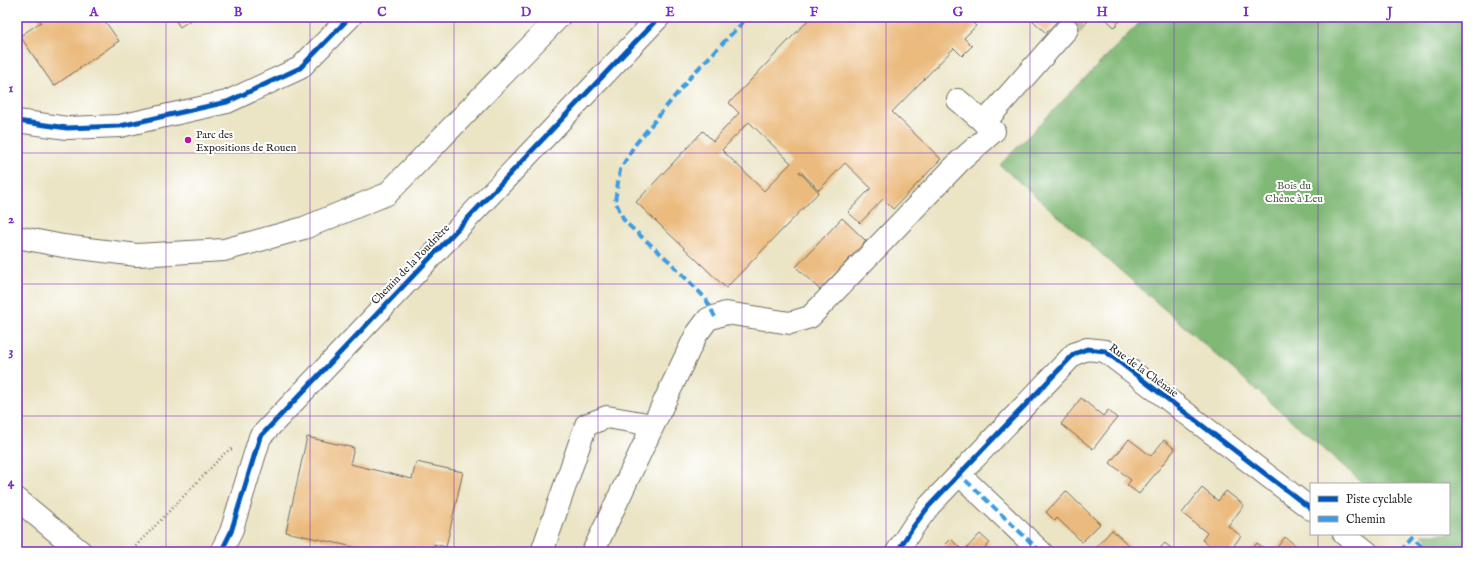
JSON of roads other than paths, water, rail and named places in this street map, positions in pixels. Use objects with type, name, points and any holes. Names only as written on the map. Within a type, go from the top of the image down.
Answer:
[{"type":"street","points":[[17,121],[67,128],[120,126],[227,102],[300,68],[350,17]]},
{"type":"street","points":[[17,237],[63,246],[137,255],[224,250],[311,226],[387,194],[559,17]]},
{"type":"street","name":"Chemin de la Poudrière","points":[[221,552],[231,532],[260,437],[659,17]]},
{"type":"street","points":[[984,123],[1067,29]]},
{"type":"street","points":[[593,552],[696,335],[708,319],[726,313],[790,323],[810,317],[959,162],[994,131],[958,100]]},
{"type":"street","name":"Rue de la Chênaie","points":[[897,552],[913,527],[930,506],[1074,354],[1087,349],[1105,351],[1310,508]]},
{"type":"street","points":[[542,552],[586,425],[606,417],[653,425]]},
{"type":"street","points":[[960,475],[1041,552]]},
{"type":"street","points":[[17,499],[81,552]]},
{"type":"street","points":[[1345,535],[1367,552]]},
{"type":"tunnel","points":[[1067,29],[1078,17]]},
{"type":"place","name":"Parc des Expositions de Rouen","points":[[188,140]]},
{"type":"park label","name":"Bois du Chêne à Leu","points":[[1294,191]]}]
